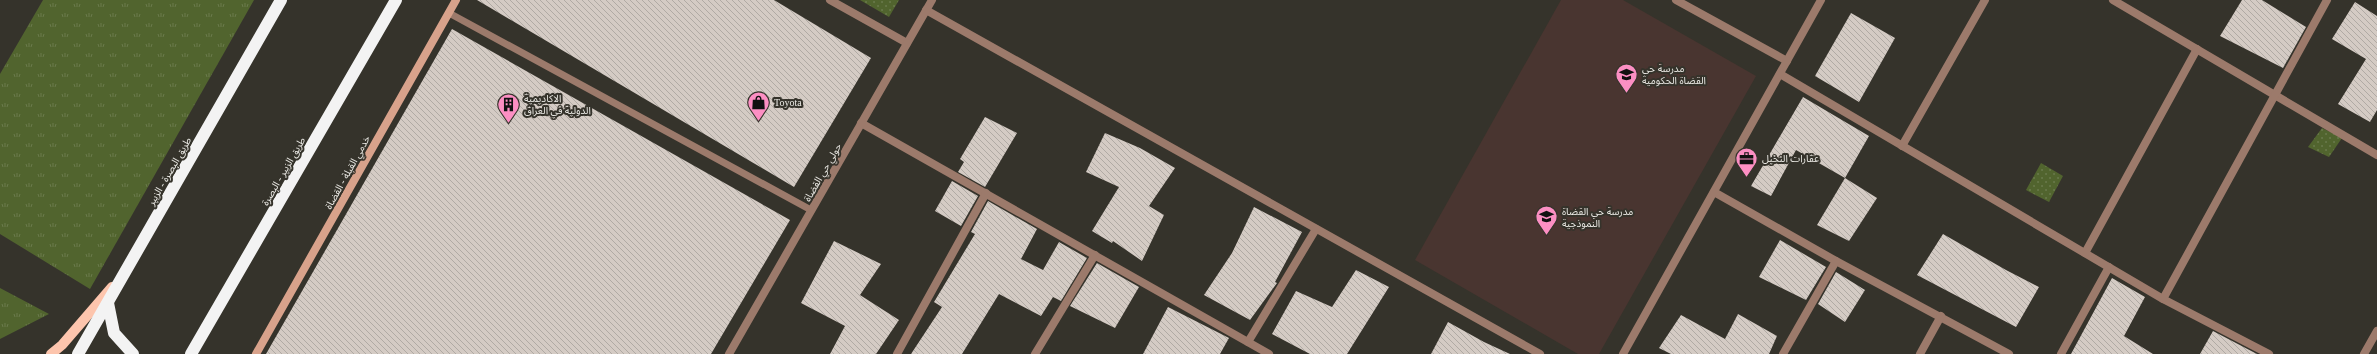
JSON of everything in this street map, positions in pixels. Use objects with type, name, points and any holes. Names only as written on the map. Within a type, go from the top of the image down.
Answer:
[{"type":"highway","name":"طريق البصرة - الزبير","points":[[78,354],[281,0]]},
{"type":"highway","name":"طريق الزبير - البصرة","points":[[193,351],[396,0]]},
{"type":"highway","points":[[108,303],[114,333],[133,354]]},
{"type":"highway","points":[[180,354],[193,351]]},
{"type":"main road","points":[[51,354],[62,345],[125,272]]},
{"type":"street","name":"خدمي القبلة - القضاة","points":[[256,354],[456,0]]},
{"type":"street","points":[[830,0],[907,43]]},
{"type":"street","name":"حولي حي القضاة","points":[[729,354],[932,0]]},
{"type":"street","points":[[1676,0],[1787,61]]},
{"type":"street","points":[[1622,354],[1821,0]]},
{"type":"street","points":[[1902,146],[1985,0]]},
{"type":"street","points":[[2114,0],[2377,155]]},
{"type":"street","points":[[2163,299],[2327,0]]},
{"type":"street","points":[[926,10],[1540,354]]},
{"type":"street","points":[[2085,253],[2197,49]]},
{"type":"street","points":[[1780,74],[2163,299],[2269,354]]},
{"type":"street","points":[[862,123],[1269,354]]},
{"type":"street","points":[[1714,192],[1836,261],[1941,316],[2009,354]]},
{"type":"street","points":[[897,354],[986,193]]},
{"type":"street","points":[[1248,342],[1316,229]]},
{"type":"street","points":[[1036,354],[1095,255]]},
{"type":"street","points":[[1783,354],[1836,261]]},
{"type":"street","points":[[2061,354],[2109,267]]},
{"type":"street","points":[[1920,354],[1941,316]]},
{"type":"street","points":[[2364,354],[2377,331]]},
{"type":"lane","points":[[448,13],[812,210]]},
{"type":"shaded area","points":[[1561,0],[1623,0],[1756,76],[1599,354],[1578,354],[1415,260]]},
{"type":"green space","points":[[43,0],[254,0],[90,289],[0,234],[0,74]]},
{"type":"green space","points":[[860,0],[899,0],[889,17]]},
{"type":"green space","points":[[2322,128],[2342,138],[2329,157],[2308,147]]},
{"type":"green space","points":[[2041,163],[2063,176],[2049,202],[2026,190]]},
{"type":"green space","points":[[0,288],[49,314],[0,339]]},
{"type":"building","name":"Toyota","points":[[477,0],[774,0],[871,58],[794,187]]},
{"type":"building","points":[[2242,0],[2262,0],[2306,27],[2283,68],[2220,36]]},
{"type":"building","points":[[2355,2],[2377,16],[2377,110],[2370,122],[2338,104],[2366,59],[2332,39]]},
{"type":"building","points":[[1851,13],[1895,38],[1859,102],[1815,76]]},
{"type":"building","name":"الاكاديمية الدولية في العراق","points":[[452,29],[790,220],[711,354],[266,354]]},
{"type":"building","points":[[1803,97],[1869,136],[1845,178],[1796,150],[1771,196],[1751,186]]},
{"type":"building","points":[[985,117],[1017,133],[985,187],[958,172],[964,162],[960,159]]},
{"type":"building","points":[[1105,133],[1140,148],[1175,168],[1149,206],[1164,215],[1142,261],[1113,241],[1112,243],[1092,231],[1119,187],[1086,172]]},
{"type":"building","points":[[1845,178],[1877,198],[1849,241],[1817,225]]},
{"type":"building","points":[[952,181],[978,196],[961,226],[935,211]]},
{"type":"building","points":[[988,201],[1037,229],[1021,259],[1043,270],[1059,242],[1087,258],[1061,301],[1053,297],[1041,316],[999,294],[962,354],[911,354],[942,307],[934,302],[975,234],[971,232]]},
{"type":"building","points":[[1254,207],[1302,232],[1275,282],[1277,283],[1250,320],[1204,295],[1232,253]]},
{"type":"building","points":[[1943,234],[2039,287],[2016,327],[1917,275]]},
{"type":"building","points":[[1780,240],[1826,267],[1806,300],[1759,277]]},
{"type":"building","points":[[834,241],[881,264],[860,295],[899,320],[876,354],[830,354],[845,326],[801,303]]},
{"type":"building","points":[[1097,263],[1139,287],[1115,328],[1070,306]]},
{"type":"building","points":[[1356,270],[1389,287],[1347,354],[1310,354],[1272,334],[1296,291],[1332,307]]},
{"type":"building","points":[[1836,272],[1865,290],[1845,322],[1818,304]]},
{"type":"building","points":[[2112,278],[2145,297],[2124,336],[2153,354],[2071,354]]},
{"type":"building","points":[[1168,307],[1229,338],[1220,354],[1143,354]]},
{"type":"building","points":[[1738,314],[1777,336],[1769,354],[1671,354],[1659,348],[1681,315],[1725,339]]},
{"type":"building","points":[[1448,322],[1484,342],[1510,354],[1431,354]]},
{"type":"building","points":[[2213,331],[2257,354],[2200,354]]},
{"type":"place","name":"مدرسة حي القضاة الحكومية","points":[[1627,94]]},
{"type":"place","name":"Toyota","points":[[759,122]]},
{"type":"place","name":"الاكاديمية الدولية في العراق","points":[[509,124]]},
{"type":"place","name":"عقارات النخيل","points":[[1747,178]]},
{"type":"place","name":"مدرسة حي القضاة النموذجية","points":[[1546,236]]}]
